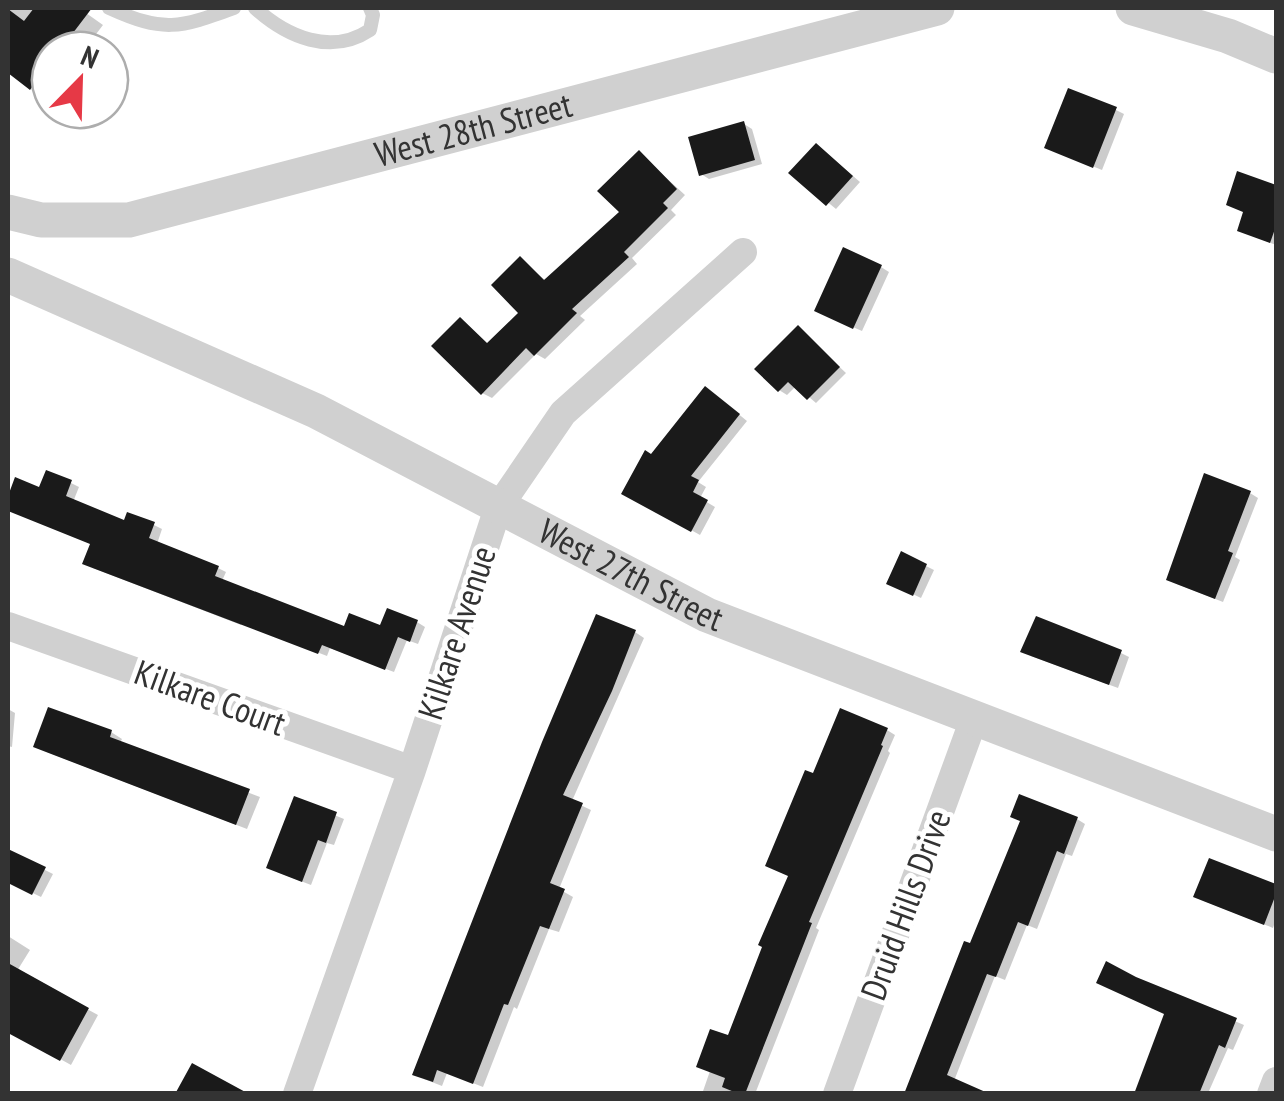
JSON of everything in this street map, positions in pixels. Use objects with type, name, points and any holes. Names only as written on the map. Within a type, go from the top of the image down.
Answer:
[{"type":"street","name":"West 28th Street","points":[[8,212],[42,220],[128,220],[937,8]]},
{"type":"street","points":[[1133,8],[1228,36],[1276,56]]},
{"type":"street","name":"Kilkare Avenue","points":[[297,1094],[412,770],[498,508],[563,413],[743,252]]},
{"type":"street","name":"West 27th Street","points":[[8,275],[316,411],[707,615],[1276,834]]},
{"type":"street","name":"Kilkare Court","points":[[8,626],[412,770]]},
{"type":"street","name":"Druid Hills Drive","points":[[836,1094],[975,716]]},
{"type":"street","points":[[1272,1094],[1276,1081]]},
{"type":"lane","points":[[109,8],[142,22],[170,28],[234,8]]},
{"type":"lane","points":[[254,8],[289,32],[323,44],[356,40],[370,30],[370,8]]},
{"type":"building","points":[[34,8],[92,8],[75,30],[30,30],[30,90],[8,73],[8,9],[24,21]]},
{"type":"building","points":[[1068,88],[1117,107],[1093,168],[1044,148]]},
{"type":"building","points":[[744,121],[755,160],[699,176],[688,137]]},
{"type":"building","points":[[816,143],[853,176],[826,206],[788,173]]},
{"type":"building","points":[[639,150],[677,189],[663,203],[668,208],[624,252],[629,257],[572,309],[577,313],[534,356],[526,348],[481,395],[431,346],[460,317],[487,343],[518,313],[491,285],[520,256],[544,280],[619,212],[597,191]]},
{"type":"building","points":[[1237,171],[1276,185],[1276,226],[1270,243],[1237,231],[1243,212],[1226,205]]},
{"type":"building","points":[[843,247],[882,265],[853,329],[814,311]]},
{"type":"building","points":[[798,325],[840,367],[807,400],[788,382],[778,392],[754,369]]},
{"type":"building","points":[[705,386],[740,414],[691,476],[699,480],[693,492],[708,500],[691,532],[621,494],[645,450],[651,454]]},
{"type":"building","points":[[46,470],[72,480],[66,496],[124,520],[127,512],[155,522],[149,538],[219,566],[215,576],[344,626],[349,613],[380,625],[387,608],[418,620],[410,642],[398,637],[385,670],[322,645],[318,654],[82,564],[90,544],[8,511],[8,496],[15,477],[39,487]]},
{"type":"building","points":[[1204,473],[1251,491],[1215,599],[1166,580]]},
{"type":"building","points":[[901,551],[927,564],[913,596],[886,584]]},
{"type":"building","points":[[596,614],[636,630],[563,795],[583,803],[550,883],[565,889],[549,929],[540,926],[473,1084],[437,1070],[433,1082],[412,1075],[542,742]]},
{"type":"building","points":[[1036,616],[1122,650],[1109,685],[1020,652]]},
{"type":"building","points":[[48,707],[112,730],[110,737],[250,789],[236,825],[33,747]]},
{"type":"building","points":[[840,708],[888,728],[745,1094],[739,1094],[722,1087],[725,1078],[696,1067],[710,1029],[728,1035],[762,947],[758,945],[788,876],[765,866],[805,770],[813,773]]},
{"type":"building","points":[[1019,794],[1078,817],[1064,854],[1057,851],[1028,926],[1018,922],[996,977],[987,974],[947,1075],[990,1094],[904,1094],[964,941],[970,943],[1020,821],[1010,817]]},
{"type":"building","points":[[294,796],[337,812],[326,843],[318,840],[302,882],[266,868]]},
{"type":"building","points":[[8,849],[46,867],[32,895],[8,883]]},
{"type":"building","points":[[1209,858],[1276,884],[1264,925],[1193,897]]},
{"type":"building","points":[[1106,961],[1237,1018],[1225,1048],[1219,1045],[1199,1094],[1134,1094],[1164,1014],[1096,983]]},
{"type":"building","points":[[8,963],[89,1008],[60,1061],[8,1033]]},
{"type":"building","points":[[192,1063],[249,1094],[175,1094]]}]
